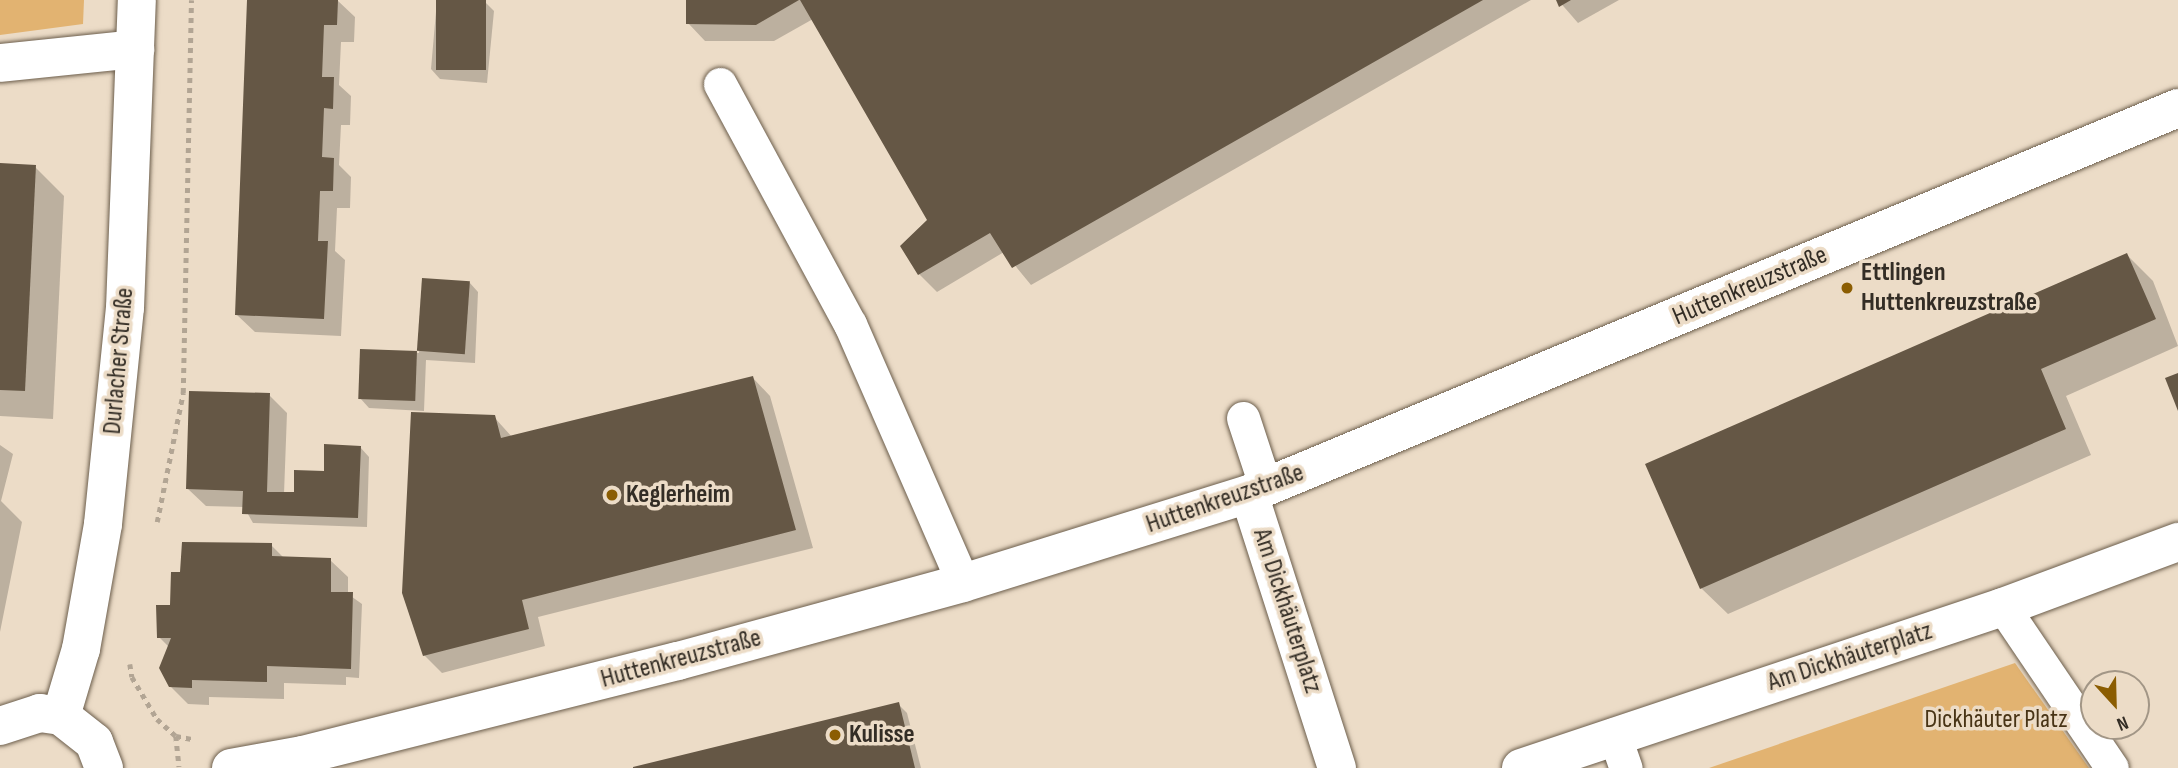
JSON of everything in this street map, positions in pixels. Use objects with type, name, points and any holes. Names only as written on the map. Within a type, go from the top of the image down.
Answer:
[{"type":"main road","name":"Durlacher Straße","points":[[61,716],[81,649],[103,524],[125,308],[137,0]]},
{"type":"main road","points":[[0,63],[135,49]]},
{"type":"main road","name":"Huttenkreuzstraße","points":[[231,768],[303,755],[678,661],[963,583],[1258,491],[2178,108]]},
{"type":"main road","name":"Am Dickhäuterplatz","points":[[1258,491],[1337,768]]},
{"type":"main road","name":"Am Dickhäuterplatz","points":[[1521,768],[1620,751],[2178,542]]},
{"type":"main road","points":[[0,726],[40,713],[61,716],[94,742],[104,768]]},
{"type":"lane","points":[[720,83],[850,324],[963,583]]},
{"type":"lane","points":[[1243,418],[1258,491]]},
{"type":"lane","points":[[2003,607],[2112,768]]},
{"type":"path","points":[[129,657],[132,677],[150,709],[176,736],[179,768]]},
{"type":"green space","points":[[0,0],[84,0],[83,24],[0,35]]},
{"type":"green space","name":"Dickhäuter Platz","points":[[2015,663],[2089,768],[1709,768]]},
{"type":"building","points":[[247,0],[338,0],[337,25],[324,25],[322,77],[334,77],[333,109],[324,108],[322,157],[334,158],[333,191],[320,191],[318,241],[328,241],[324,319],[235,315]]},
{"type":"building","points":[[436,0],[486,0],[486,70],[436,70]]},
{"type":"building","points":[[686,0],[799,0],[756,25],[686,24]]},
{"type":"building","points":[[800,0],[1483,0],[1012,268],[990,233],[918,275],[900,246],[927,220]]},
{"type":"building","points":[[1556,0],[1571,0],[1559,7]]},
{"type":"building","points":[[0,163],[36,165],[25,391],[0,390]]},
{"type":"building","points":[[2127,253],[2156,319],[2041,369],[2066,429],[1700,589],[1645,464]]},
{"type":"building","points":[[422,278],[470,281],[465,354],[417,351]]},
{"type":"building","points":[[360,349],[417,351],[415,401],[358,399]]},
{"type":"building","points":[[2178,373],[2178,411],[2165,378]]},
{"type":"building","points":[[753,376],[796,530],[522,600],[529,629],[423,656],[402,593],[411,412],[495,415],[501,438]]},
{"type":"building","points":[[189,391],[270,393],[267,492],[294,492],[294,470],[324,471],[324,444],[361,446],[358,518],[242,514],[243,491],[186,489]]},
{"type":"building","points":[[182,542],[272,543],[272,556],[331,558],[331,592],[353,592],[351,669],[267,666],[267,682],[192,680],[192,688],[169,687],[159,668],[171,638],[157,638],[156,605],[170,605],[171,572],[180,572]]},
{"type":"building","name":"Kulisse","points":[[899,702],[915,768],[633,768],[633,767]]},
{"type":"place","name":"Ettlingen Huttenkreuzstraße","points":[[1847,288]]},
{"type":"place","name":"Keglerheim","points":[[612,495]]},
{"type":"place","name":"Kulisse","points":[[835,735]]}]
